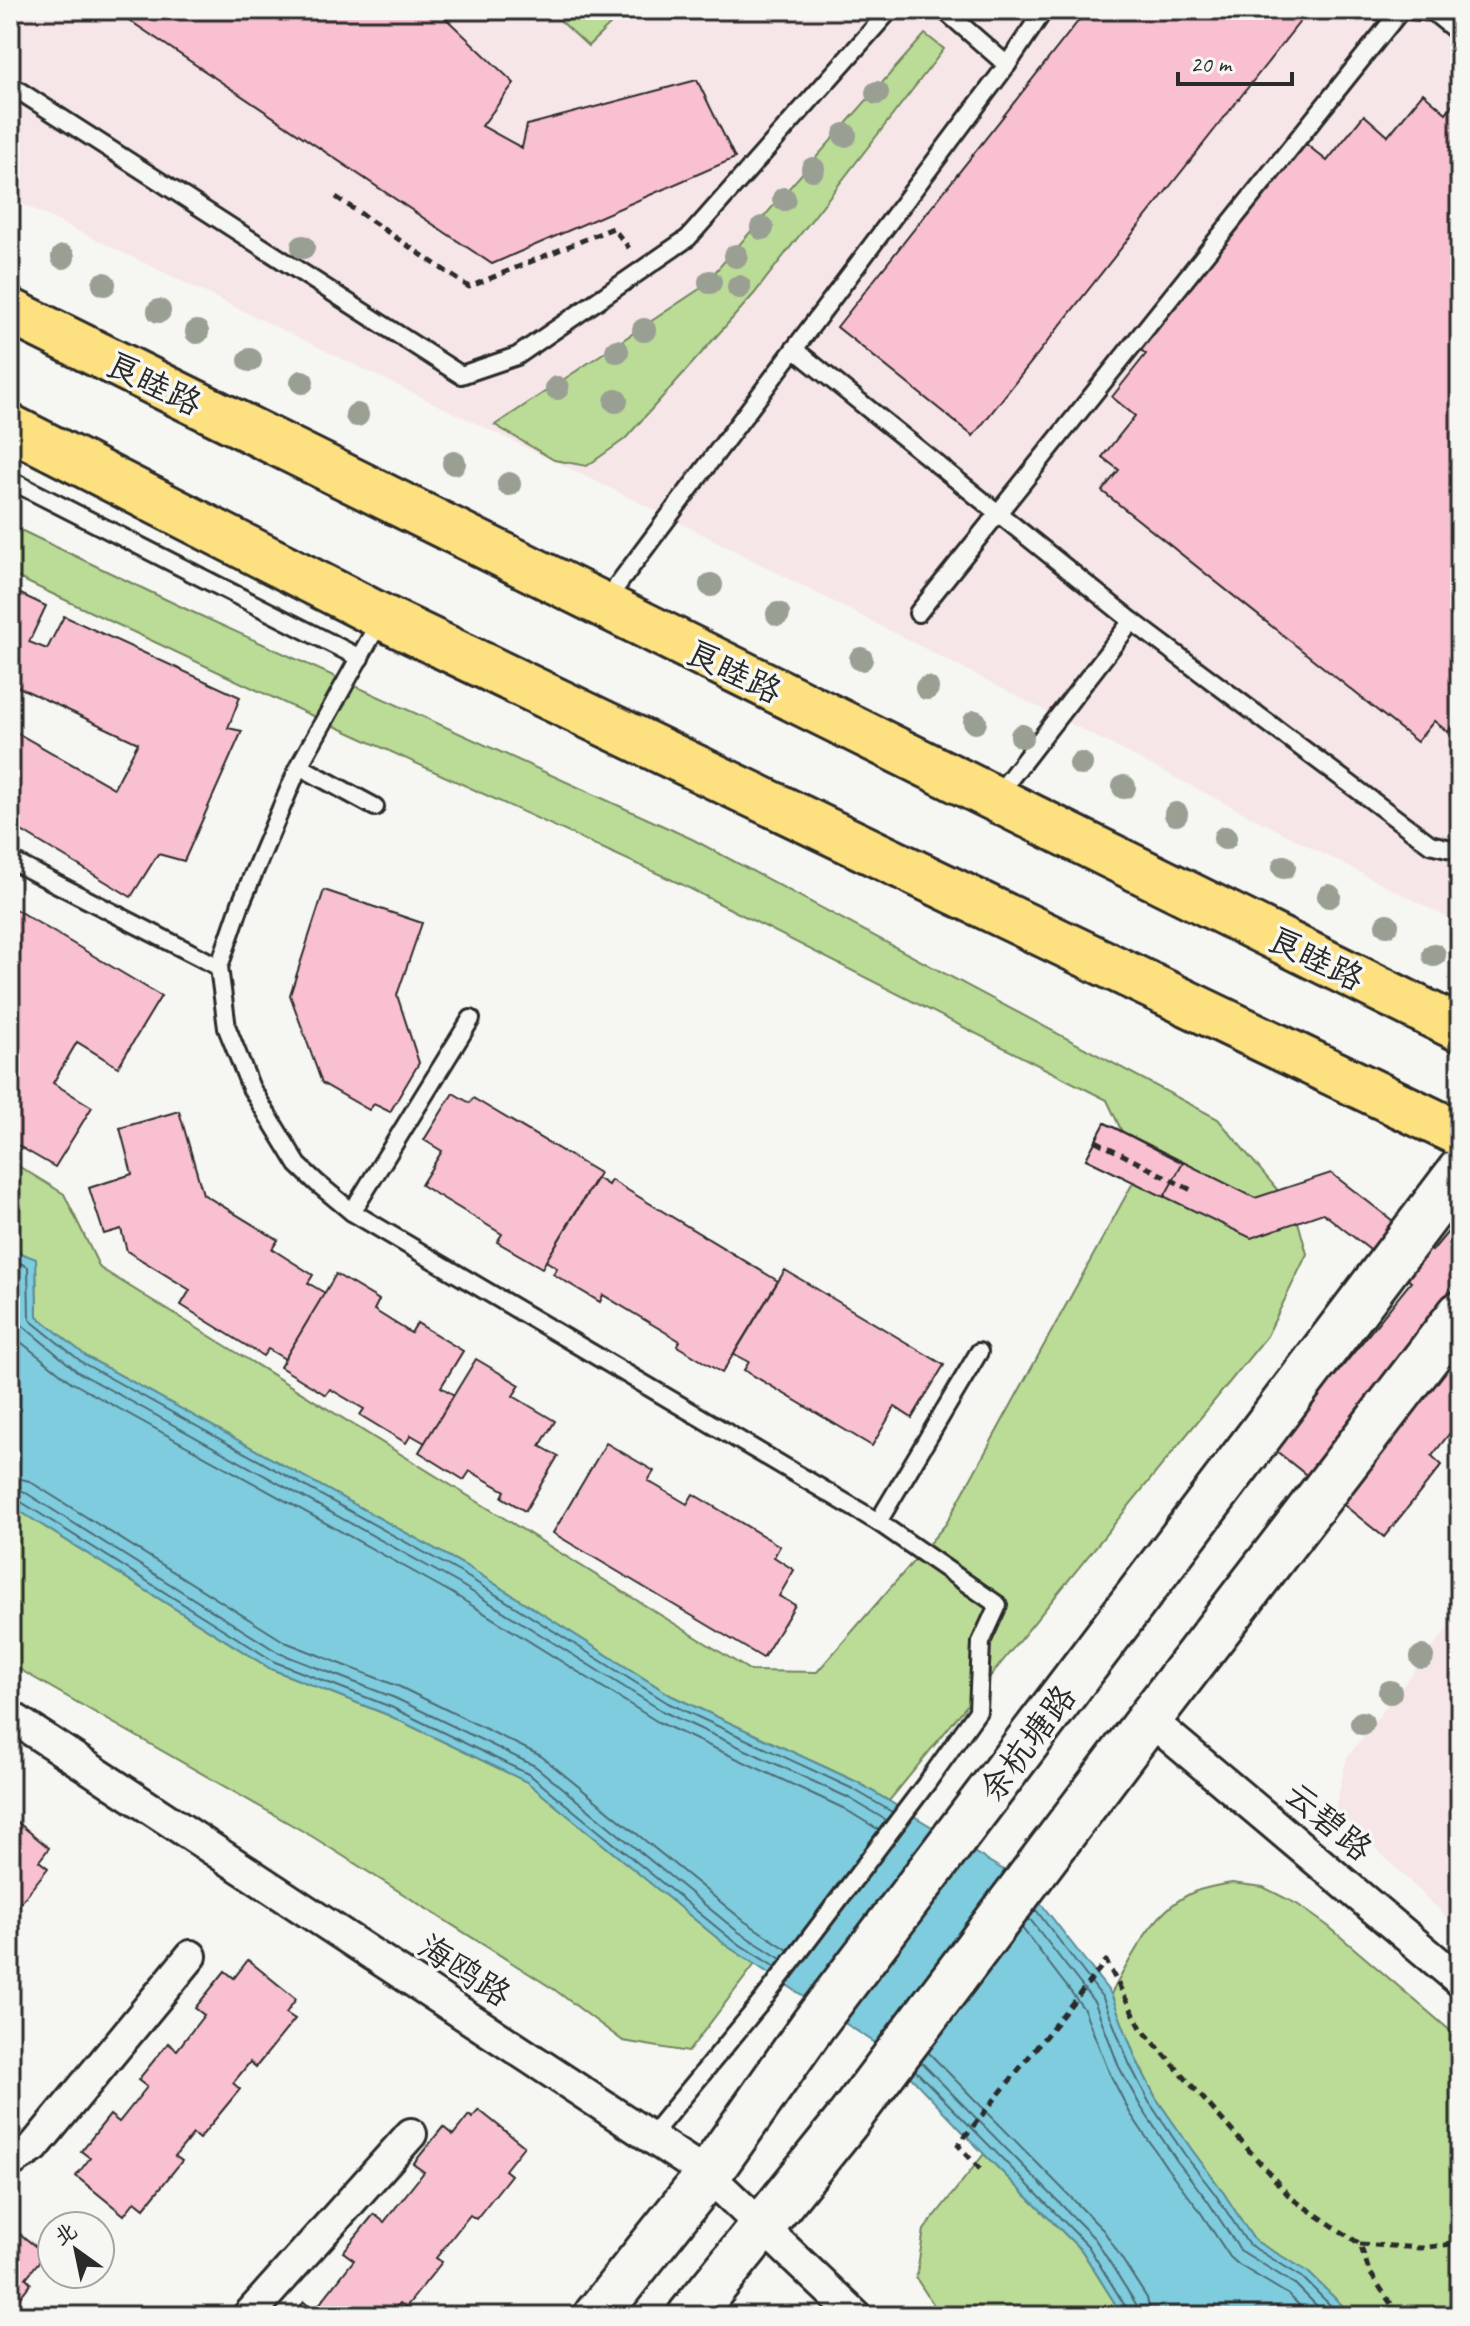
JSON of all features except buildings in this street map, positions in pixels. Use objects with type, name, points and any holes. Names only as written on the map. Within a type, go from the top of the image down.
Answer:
[{"type":"main road","name":"良睦路","points":[[10,311],[1460,1029]]},
{"type":"main road","points":[[10,427],[382,617],[1460,1134]]},
{"type":"main road","name":"余杭塘路","points":[[596,2316],[708,2175],[813,2025],[1460,1171]]},
{"type":"main road","points":[[690,2316],[846,2122],[1149,1719],[1460,1314]]},
{"type":"street","name":"海鸥路","points":[[10,1716],[708,2175],[856,2316]]},
{"type":"street","name":"云碧路","points":[[1149,1719],[1460,1981]]},
{"type":"street","points":[[10,2162],[34,2147],[191,1956]]},
{"type":"street","points":[[248,2316],[411,2134]]},
{"type":"lane","points":[[10,85],[461,375],[517,356],[688,238],[890,10]]},
{"type":"lane","points":[[944,10],[1007,65]]},
{"type":"lane","points":[[602,606],[1007,65],[1044,10]]},
{"type":"lane","points":[[918,613],[1401,10]]},
{"type":"lane","points":[[1410,10],[1433,12],[1460,34]]},
{"type":"lane","points":[[794,349],[1132,621],[1430,844],[1460,851]]},
{"type":"lane","points":[[10,480],[360,658]]},
{"type":"lane","points":[[382,617],[299,766],[241,903],[219,967],[227,1028],[251,1088],[298,1165],[352,1212],[878,1522],[998,1605],[981,1642],[978,1711],[763,2000],[650,2137]]},
{"type":"lane","points":[[994,799],[1132,621]]},
{"type":"lane","points":[[299,766],[375,807]]},
{"type":"lane","points":[[10,860],[219,967]]},
{"type":"lane","points":[[352,1212],[471,1019]]},
{"type":"lane","points":[[878,1522],[979,1352]]},
{"type":"path","points":[[336,197],[469,287],[613,228],[645,268]]},
{"type":"path","points":[[1096,1141],[1193,1191]]},
{"type":"path","points":[[980,2169],[958,2145],[1106,1961],[1141,2028],[1291,2198],[1360,2244],[1421,2248],[1460,2243]]},
{"type":"path","points":[[1360,2244],[1369,2271],[1399,2316]]},
{"type":"shaded area","points":[[10,10],[1460,10],[1460,924],[661,513],[10,198]]},
{"type":"shaded area","points":[[1460,1613],[1460,1930],[1335,1809],[1347,1757]]},
{"type":"green space","points":[[549,10],[625,10],[588,46]]},
{"type":"green space","points":[[925,34],[944,49],[754,294],[625,439],[587,466],[554,460],[495,425],[701,288]]},
{"type":"green space","points":[[10,525],[188,610],[692,839],[1218,1119],[1295,1211],[1307,1254],[1267,1336],[889,1801],[857,1782],[672,1696],[468,1567],[87,1357],[37,1316],[36,1260],[10,1249],[10,1161],[64,1194],[100,1268],[751,1671],[817,1672],[946,1524],[1140,1170],[1107,1100],[683,885],[10,574]]},
{"type":"green space","points":[[10,1505],[271,1669],[388,1715],[527,1782],[727,1946],[755,1964],[688,2052],[623,2041],[555,1990],[313,1837],[10,1664]]},
{"type":"green space","points":[[1232,1883],[1263,1887],[1297,1904],[1328,1926],[1460,2039],[1460,2316],[1353,2316],[1307,2271],[1254,2240],[1156,2098],[1136,2059],[1111,1994],[1135,1950],[1166,1910],[1194,1892]]},
{"type":"green space","points":[[984,2154],[1082,2251],[1123,2316],[941,2316],[916,2278],[924,2230]]},
{"type":"water","points":[[10,1249],[36,1259],[37,1316],[87,1357],[468,1567],[672,1696],[857,1782],[1025,1883],[1111,1994],[1136,2059],[1156,2098],[1254,2240],[1307,2271],[1353,2316],[1123,2316],[1082,2251],[883,2048],[727,1946],[527,1782],[388,1715],[271,1669],[10,1505]]}]
